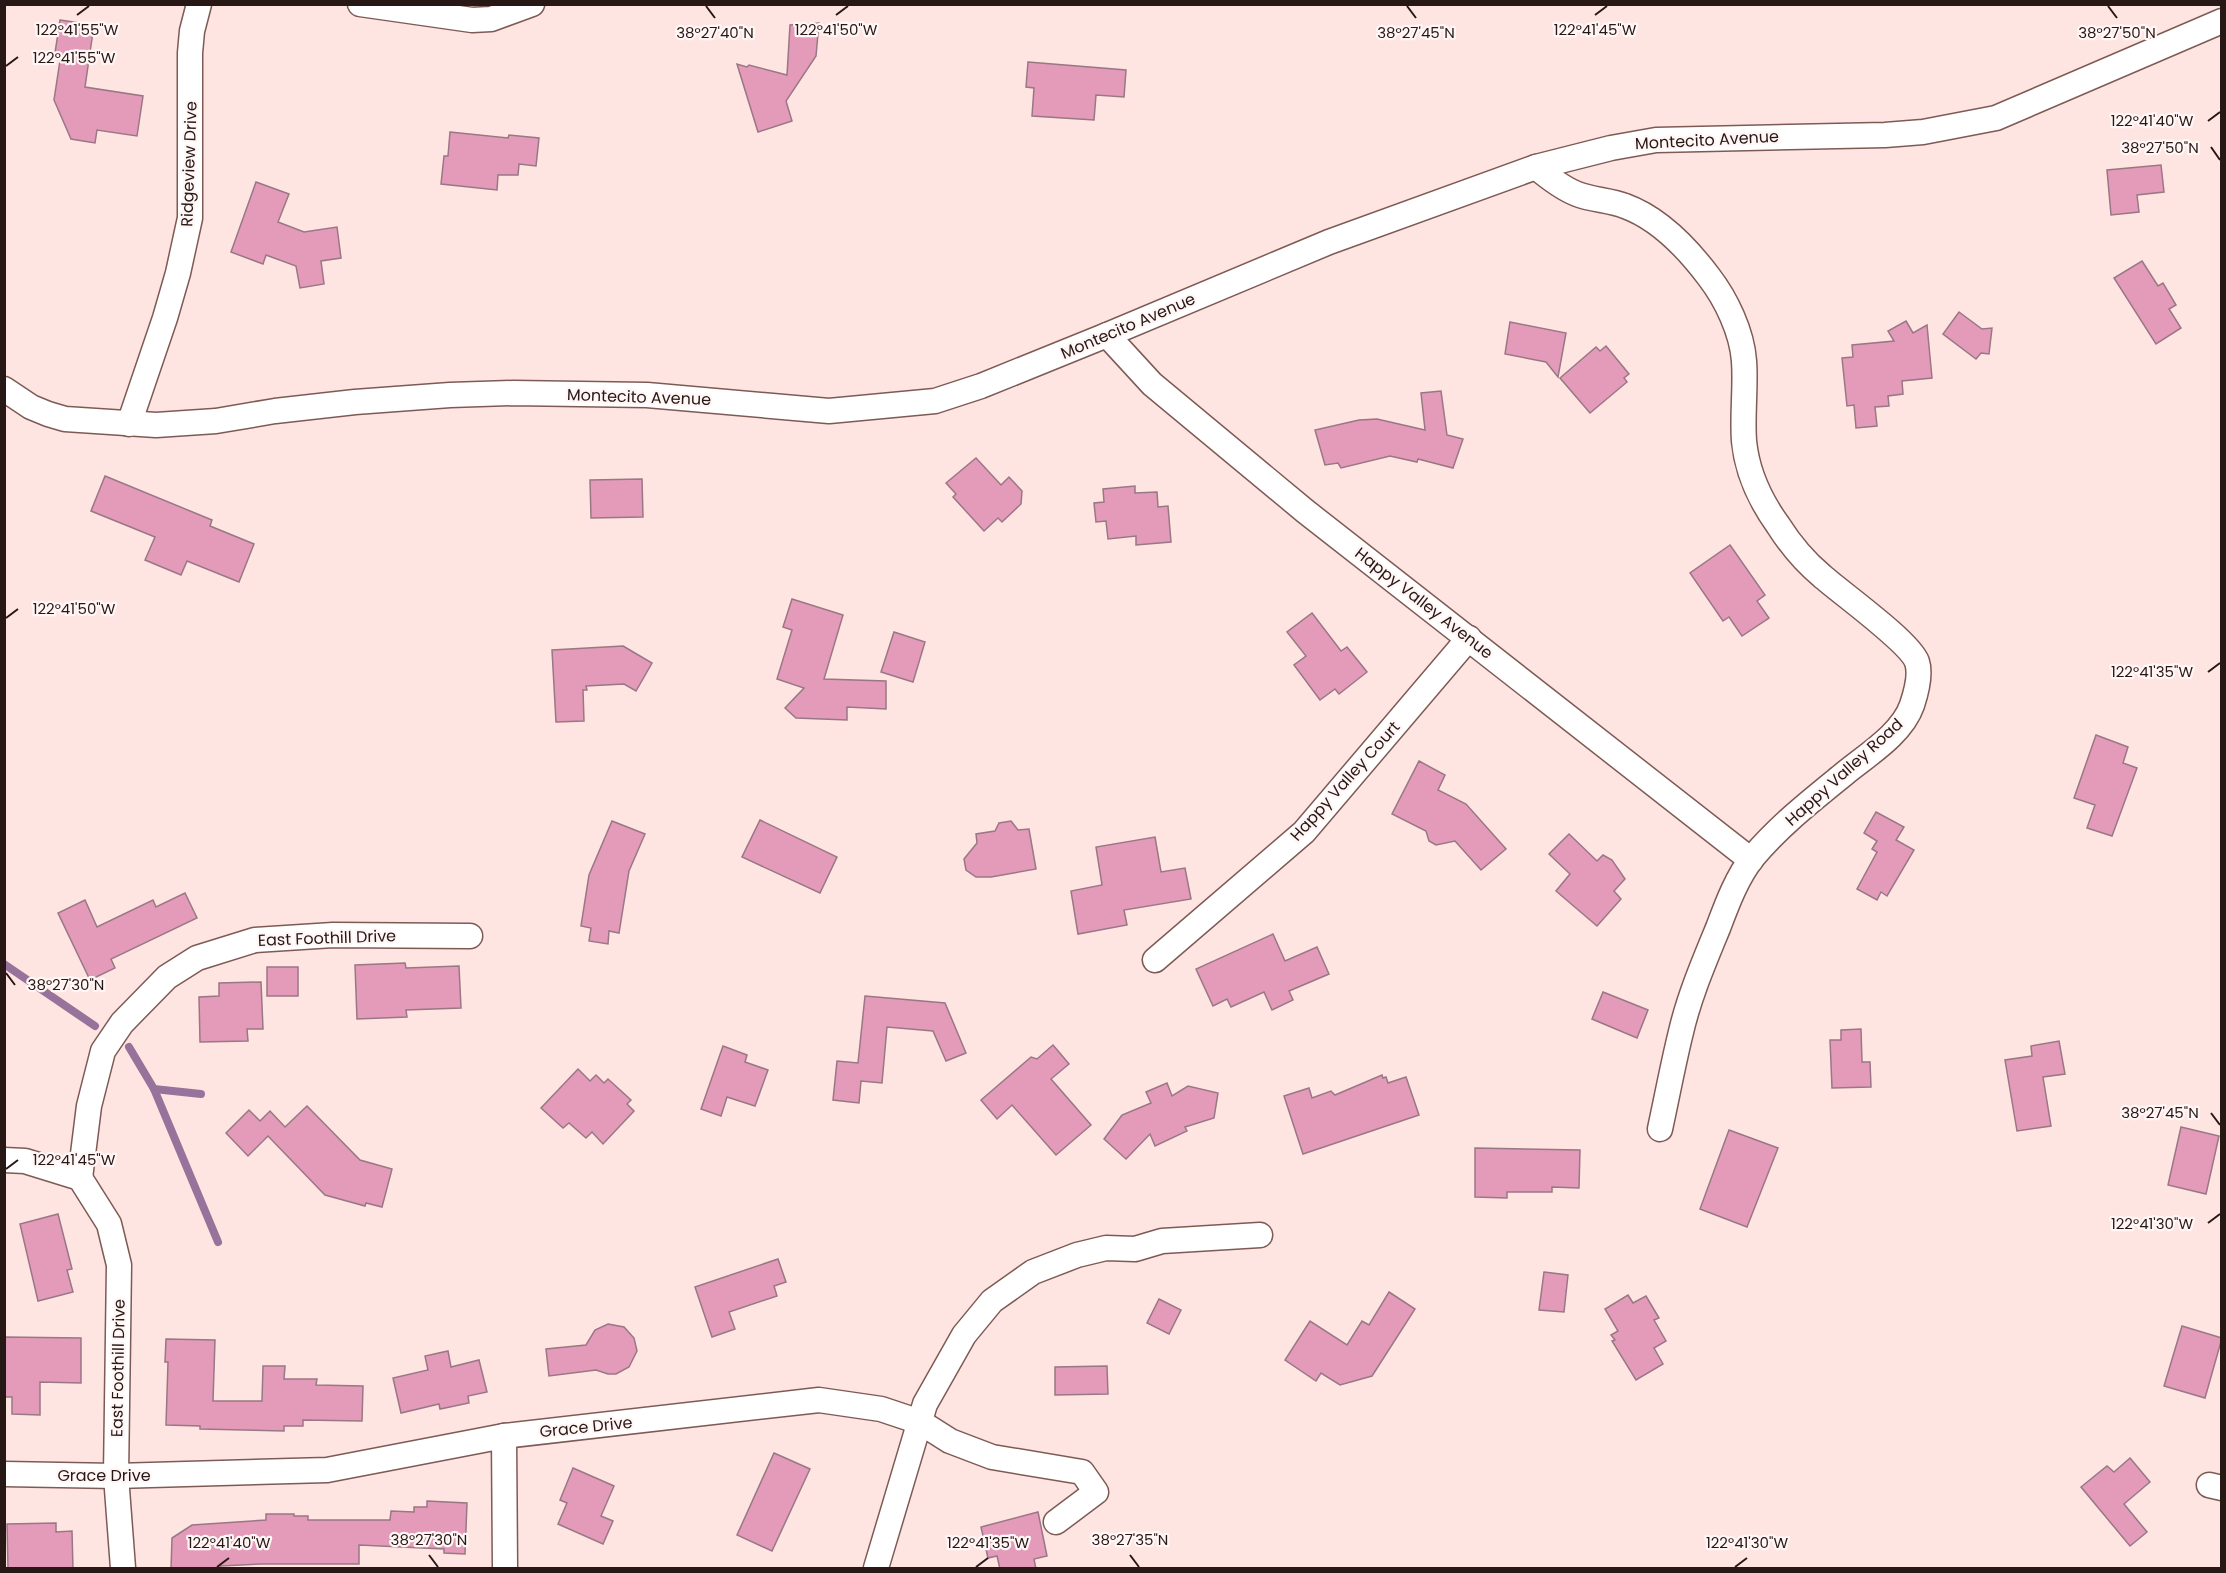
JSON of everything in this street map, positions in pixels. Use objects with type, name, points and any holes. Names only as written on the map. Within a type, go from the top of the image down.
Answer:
[{"type":"street","name":"Ridgeview Drive","points":[[129,424],[165,318],[190,218],[190,53],[192,31],[199,4]]},
{"type":"street","points":[[360,4],[472,20],[491,19],[532,4]]},
{"type":"street","name":"Montecito Avenue","points":[[4,389],[48,414],[81,421],[129,424],[181,424],[296,409],[450,395],[513,393],[647,395],[829,411],[935,401],[959,394],[1107,335],[1329,242],[1536,167],[1611,148],[1656,140],[1894,134],[1923,132],[1996,118],[2222,21]]},
{"type":"street","name":"Happy Valley Road","points":[[1536,167],[1558,184],[1579,195],[1623,205],[1641,214],[1678,243],[1709,277],[1722,298],[1740,339],[1744,359],[1744,441],[1755,487],[1768,511],[1801,556],[1897,638],[1917,662],[1916,689],[1912,706],[1904,720],[1879,745],[1793,816],[1751,860],[1729,901],[1685,1018],[1660,1129]]},
{"type":"street","name":"Happy Valley Avenue","points":[[1107,335],[1137,369],[1305,511],[1751,860]]},
{"type":"street","name":"Happy Valley Court","points":[[1155,960],[1304,832],[1469,638]]},
{"type":"street","name":"East Foothill Drive","points":[[123,1569],[116,1476],[119,1265],[109,1224],[80,1178],[88,1106],[103,1051],[122,1023],[167,977],[197,958],[255,940],[333,935],[470,936]]},
{"type":"street","points":[[15,1160],[80,1178]]},
{"type":"street","points":[[876,1569],[925,1404],[964,1335],[992,1301],[1033,1272],[1077,1255],[1106,1248],[1135,1249],[1162,1241],[1260,1235]]},
{"type":"street","name":"Grace Drive","points":[[4,1474],[116,1476],[327,1470],[504,1436],[819,1400],[881,1409],[920,1422],[950,1441],[992,1457],[1082,1472],[1096,1492],[1056,1522]]},
{"type":"street","points":[[504,1436],[505,1569]]},
{"type":"building","points":[[60,20],[94,25],[85,87],[143,96],[137,136],[97,130],[95,143],[71,139],[54,100],[61,54],[55,53]]},
{"type":"building","points":[[819,23],[816,56],[786,101],[792,121],[758,132],[737,64],[787,75],[790,25]]},
{"type":"building","points":[[1028,62],[1126,70],[1124,97],[1096,95],[1094,120],[1032,116],[1034,88],[1026,87]]},
{"type":"building","points":[[450,132],[508,138],[509,135],[539,138],[536,166],[519,164],[518,175],[498,175],[497,190],[441,184],[444,156],[448,156]]},
{"type":"building","points":[[2161,165],[2164,192],[2137,195],[2139,212],[2111,215],[2107,170]]},
{"type":"building","points":[[256,182],[289,194],[278,222],[304,232],[337,227],[341,258],[321,261],[324,284],[300,288],[296,266],[266,255],[263,264],[231,252]]},
{"type":"building","points":[[2142,261],[2158,286],[2163,283],[2176,305],[2169,309],[2181,328],[2156,344],[2114,278]]},
{"type":"building","points":[[1959,312],[1982,329],[1992,328],[1989,354],[1981,353],[1976,359],[1943,334]]},
{"type":"building","points":[[1906,321],[1913,333],[1927,325],[1932,378],[1902,381],[1903,394],[1888,396],[1889,406],[1875,407],[1877,426],[1856,428],[1854,405],[1847,406],[1842,358],[1853,357],[1852,345],[1894,341],[1888,331]]},
{"type":"building","points":[[1510,322],[1566,333],[1558,377],[1546,362],[1505,354]]},
{"type":"building","points":[[1606,346],[1629,374],[1624,378],[1627,382],[1590,413],[1560,378],[1596,347],[1600,351]]},
{"type":"building","points":[[1441,391],[1447,435],[1463,439],[1453,468],[1418,459],[1417,462],[1390,456],[1341,468],[1338,463],[1325,465],[1315,430],[1359,420],[1377,419],[1425,430],[1421,393]]},
{"type":"building","points":[[976,458],[1001,485],[1009,477],[1022,491],[1021,504],[1002,522],[998,518],[984,531],[953,497],[956,494],[946,483]]},
{"type":"building","points":[[105,476],[212,520],[210,526],[254,544],[239,582],[187,561],[181,575],[145,560],[155,537],[91,511]]},
{"type":"building","points":[[642,479],[643,517],[591,518],[590,480]]},
{"type":"building","points":[[1135,486],[1135,493],[1157,492],[1158,507],[1168,506],[1171,542],[1136,545],[1136,536],[1108,539],[1106,521],[1096,522],[1094,503],[1104,502],[1103,489]]},
{"type":"building","points":[[1730,545],[1765,595],[1757,601],[1769,618],[1742,636],[1729,617],[1723,621],[1690,573]]},
{"type":"building","points":[[792,599],[843,615],[824,679],[886,681],[886,709],[847,707],[847,720],[796,718],[785,708],[804,688],[777,679],[792,630],[783,627]]},
{"type":"building","points":[[1312,613],[1341,651],[1347,647],[1367,672],[1339,694],[1335,689],[1320,700],[1294,665],[1306,656],[1287,632]]},
{"type":"building","points":[[894,632],[925,642],[913,682],[881,672]]},
{"type":"building","points":[[623,646],[652,663],[636,691],[624,684],[586,686],[587,690],[583,690],[584,721],[556,722],[552,650]]},
{"type":"building","points":[[2096,735],[2128,747],[2123,763],[2137,768],[2112,836],[2087,828],[2095,805],[2074,798]]},
{"type":"building","points":[[1419,761],[1445,775],[1438,790],[1466,804],[1506,849],[1481,870],[1455,841],[1436,845],[1429,841],[1426,831],[1392,814]]},
{"type":"building","points":[[1876,812],[1904,827],[1896,840],[1914,850],[1887,896],[1881,892],[1877,900],[1857,889],[1877,852],[1872,849],[1877,841],[1864,833]]},
{"type":"building","points":[[760,820],[837,857],[820,893],[742,857]]},
{"type":"building","points":[[612,821],[645,834],[629,871],[619,933],[609,931],[608,944],[589,941],[591,928],[581,926],[589,875]]},
{"type":"building","points":[[1011,821],[1018,830],[1029,829],[1036,869],[991,877],[976,877],[966,870],[964,859],[977,843],[976,834],[995,831],[999,823]]},
{"type":"building","points":[[1569,834],[1597,861],[1603,855],[1612,860],[1625,879],[1614,891],[1621,899],[1597,926],[1556,891],[1570,874],[1549,854]]},
{"type":"building","points":[[1155,837],[1161,872],[1185,868],[1191,899],[1124,910],[1127,925],[1078,934],[1071,891],[1102,885],[1096,847]]},
{"type":"building","points":[[185,893],[197,918],[111,959],[115,968],[90,980],[58,913],[85,900],[97,927],[153,900],[156,907]]},
{"type":"building","points":[[1273,934],[1285,961],[1317,947],[1329,974],[1289,991],[1293,1000],[1272,1010],[1264,992],[1231,1007],[1227,999],[1213,1006],[1196,969]]},
{"type":"building","points":[[405,963],[406,968],[459,966],[461,1008],[406,1010],[407,1017],[357,1019],[355,965]]},
{"type":"building","points":[[267,967],[298,967],[298,996],[267,996]]},
{"type":"building","points":[[261,982],[263,1029],[247,1029],[248,1041],[200,1042],[199,997],[219,996],[219,983]]},
{"type":"building","points":[[1603,992],[1648,1010],[1637,1038],[1592,1019]]},
{"type":"building","points":[[865,996],[945,1003],[966,1053],[946,1061],[933,1031],[887,1027],[882,1083],[861,1081],[859,1103],[833,1100],[837,1061],[858,1063]]},
{"type":"building","points":[[1861,1029],[1862,1062],[1870,1062],[1871,1087],[1832,1088],[1830,1040],[1841,1040],[1841,1030]]},
{"type":"building","points":[[2059,1041],[2065,1074],[2043,1077],[2051,1126],[2017,1131],[2005,1060],[2032,1056],[2031,1046]]},
{"type":"building","points":[[1053,1045],[1069,1064],[1051,1079],[1091,1125],[1056,1155],[1012,1105],[997,1119],[981,1100],[1031,1057],[1037,1059]]},
{"type":"building","points":[[723,1046],[747,1055],[745,1062],[768,1070],[755,1106],[727,1097],[721,1116],[701,1109]]},
{"type":"building","points":[[578,1069],[590,1081],[596,1075],[604,1083],[608,1079],[631,1100],[627,1104],[634,1111],[603,1144],[592,1132],[586,1138],[569,1123],[563,1128],[541,1108]]},
{"type":"building","points":[[1382,1075],[1383,1078],[1386,1077],[1388,1083],[1406,1077],[1419,1115],[1303,1154],[1284,1096],[1309,1088],[1312,1098],[1331,1091],[1335,1095]]},
{"type":"building","points":[[1167,1083],[1172,1096],[1188,1086],[1218,1093],[1214,1118],[1185,1127],[1187,1131],[1155,1146],[1150,1134],[1126,1159],[1104,1139],[1122,1115],[1151,1103],[1146,1092]]},
{"type":"building","points":[[307,1106],[360,1160],[392,1169],[382,1207],[366,1203],[365,1206],[325,1195],[268,1136],[248,1156],[226,1133],[249,1110],[260,1121],[270,1111],[285,1127]]},
{"type":"building","points":[[2181,1127],[2219,1136],[2206,1194],[2168,1185]]},
{"type":"building","points":[[1729,1130],[1778,1148],[1747,1227],[1700,1209]]},
{"type":"building","points":[[1475,1148],[1580,1150],[1579,1188],[1552,1187],[1552,1192],[1507,1192],[1507,1198],[1475,1197]]},
{"type":"building","points":[[58,1214],[72,1269],[67,1270],[73,1292],[38,1301],[20,1224]]},
{"type":"building","points":[[778,1259],[786,1282],[774,1286],[777,1296],[729,1312],[735,1329],[712,1337],[695,1287]]},
{"type":"building","points":[[1544,1272],[1568,1275],[1564,1312],[1539,1310]]},
{"type":"building","points":[[1389,1292],[1415,1309],[1372,1376],[1340,1385],[1321,1373],[1316,1381],[1285,1360],[1310,1321],[1347,1345],[1362,1321],[1369,1325]]},
{"type":"building","points":[[1628,1295],[1633,1303],[1646,1296],[1659,1318],[1654,1320],[1666,1341],[1654,1348],[1663,1364],[1636,1380],[1612,1341],[1615,1340],[1611,1335],[1618,1331],[1605,1309]]},
{"type":"building","points":[[1159,1299],[1181,1310],[1169,1334],[1147,1323]]},
{"type":"building","points":[[608,1324],[624,1327],[634,1338],[637,1351],[629,1367],[616,1374],[596,1370],[549,1376],[546,1349],[586,1345],[595,1330]]},
{"type":"building","points":[[2182,1326],[2222,1338],[2205,1398],[2164,1386]]},
{"type":"building","points":[[4,1337],[81,1338],[81,1383],[40,1382],[40,1415],[12,1414],[12,1397],[4,1397]]},
{"type":"building","points":[[166,1339],[215,1340],[213,1401],[262,1401],[263,1366],[285,1366],[284,1379],[317,1379],[316,1385],[363,1386],[362,1421],[303,1420],[303,1426],[284,1426],[284,1431],[200,1429],[200,1426],[166,1425],[168,1362],[165,1362]]},
{"type":"building","points":[[448,1351],[451,1367],[479,1360],[487,1392],[468,1396],[469,1403],[440,1409],[439,1404],[401,1413],[393,1378],[428,1370],[425,1356]]},
{"type":"building","points":[[1107,1366],[1108,1394],[1055,1395],[1055,1367]]},
{"type":"building","points":[[774,1453],[810,1469],[772,1551],[737,1535]]},
{"type":"building","points":[[2130,1458],[2150,1482],[2124,1504],[2147,1532],[2130,1546],[2081,1487],[2107,1466],[2114,1472]]},
{"type":"building","points":[[573,1468],[614,1486],[601,1516],[613,1521],[603,1544],[558,1524],[567,1503],[560,1500]]},
{"type":"building","points":[[427,1501],[467,1503],[465,1554],[444,1553],[444,1549],[359,1545],[359,1564],[261,1564],[221,1566],[218,1569],[171,1569],[172,1538],[192,1525],[266,1520],[266,1514],[308,1516],[308,1520],[390,1520],[391,1511],[414,1512],[414,1507],[427,1507]]},
{"type":"building","points":[[1038,1512],[1047,1556],[1034,1559],[1036,1569],[1000,1569],[997,1556],[988,1558],[981,1527]]},
{"type":"building","points":[[56,1523],[56,1532],[72,1531],[73,1569],[8,1569],[7,1524]]},
{"type":"waterway","points":[[4,964],[95,1026]]},
{"type":"waterway","points":[[129,1047],[154,1089],[201,1094]]},
{"type":"waterway","points":[[154,1089],[218,1242]]}]
